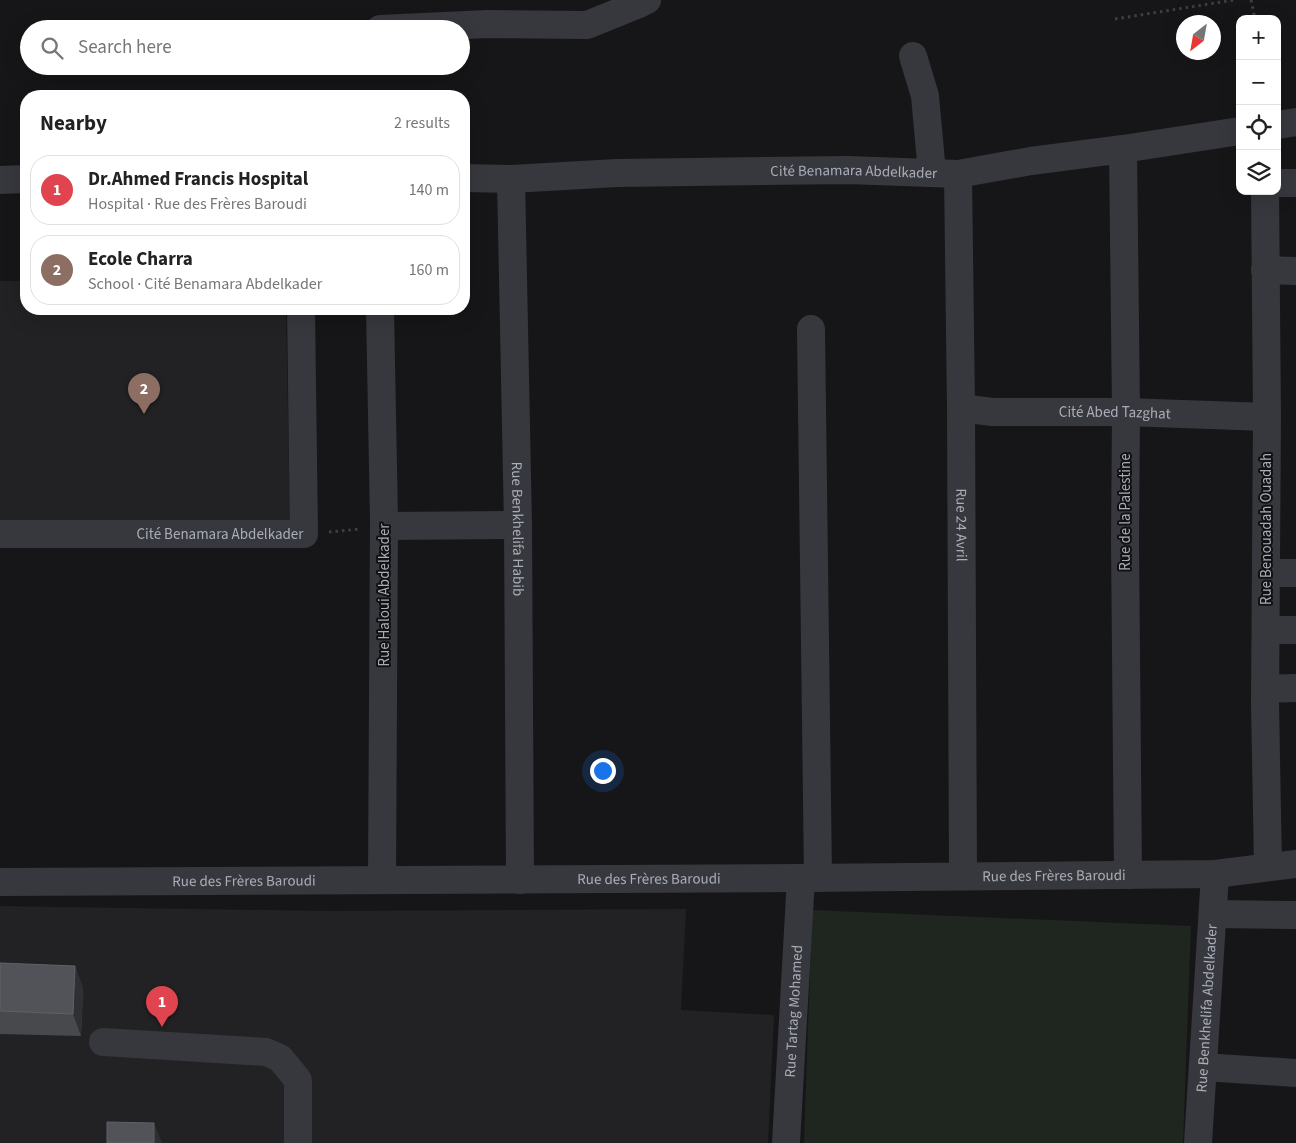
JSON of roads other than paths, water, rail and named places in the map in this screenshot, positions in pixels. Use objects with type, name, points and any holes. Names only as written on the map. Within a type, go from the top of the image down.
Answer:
[{"type":"street","points":[[470,25],[588,25],[646,0]]},
{"type":"street","name":"Rue 24 Avril","points":[[913,56],[945,173],[961,408],[963,876]]},
{"type":"street","points":[[1281,124],[1296,122]]},
{"type":"street","name":"Cité Benamara Abdelkader","points":[[470,178],[617,173],[848,170],[945,173],[1236,132]]},
{"type":"street","name":"Rue de la Palestine","points":[[1123,149],[1128,875]]},
{"type":"street","name":"Rue Benkhelifa Habib","points":[[511,178],[518,525],[520,880]]},
{"type":"street","points":[[0,180],[20,179]]},
{"type":"street","points":[[1281,183],[1296,183]]},
{"type":"street","name":"Rue Benouadah Ouadah","points":[[1265,195],[1267,417],[1265,689],[1268,867]]},
{"type":"street","points":[[1265,270],[1296,271]]},
{"type":"street","name":"Cité Benamara Abdelkader","points":[[0,534],[304,534],[300,315]]},
{"type":"street","name":"Rue Haloui Abdelkader","points":[[380,315],[384,526],[382,880]]},
{"type":"street","name":"Rue Tartag Mohamed","points":[[786,1143],[809,878],[811,329]]},
{"type":"street","name":"Cité Abed Tazghat","points":[[961,408],[992,412],[1126,412],[1267,417]]},
{"type":"street","points":[[384,526],[518,525]]},
{"type":"street","points":[[1266,573],[1296,573]]},
{"type":"street","points":[[1266,630],[1296,630]]},
{"type":"street","points":[[1265,689],[1296,688]]},
{"type":"street","name":"Rue des Frères Baroudi","points":[[0,882],[1215,874],[1296,864]]},
{"type":"street","name":"Rue Benkhelifa Abdelkader","points":[[1198,1143],[1215,874]]},
{"type":"street","points":[[1213,914],[1296,915]]},
{"type":"street","points":[[103,1042],[266,1052],[280,1058],[298,1080],[298,1143]]},
{"type":"street","points":[[1203,1067],[1296,1073]]},
{"type":"place","name":"Ecole Charra","points":[[144,414]]},
{"type":"place","name":"Dr.Ahmed Francis Hospital","points":[[162,1027]]}]
